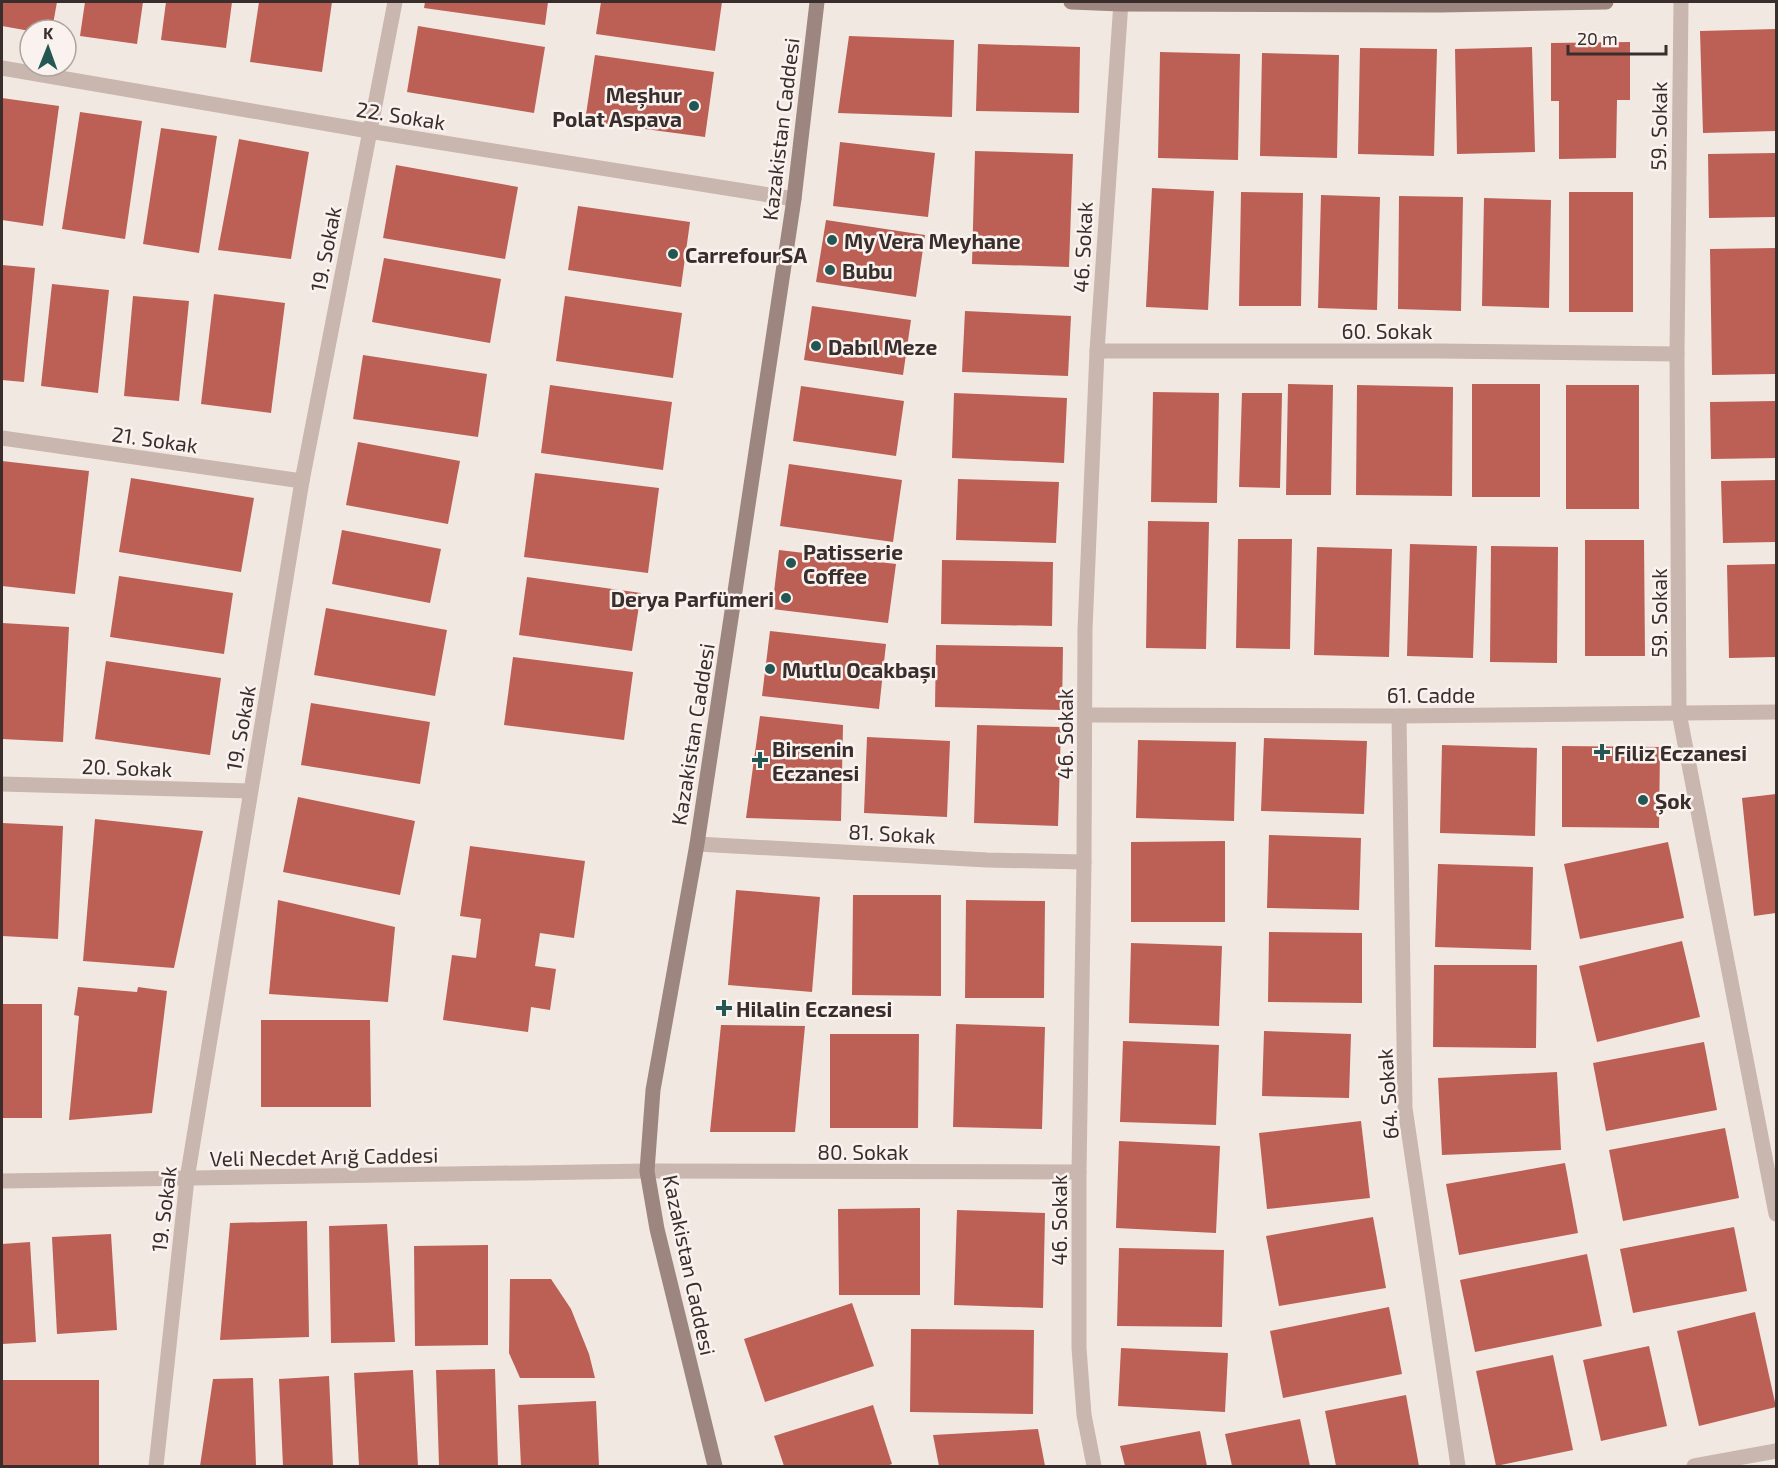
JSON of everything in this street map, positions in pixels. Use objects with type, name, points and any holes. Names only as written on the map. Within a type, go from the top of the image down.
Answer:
[{"type":"main road","name":"Kazakistan Caddesi","points":[[715,1467],[657,1230],[648,1172],[653,1090],[697,844],[794,199],[817,2]]},
{"type":"main road","points":[[1071,2],[1440,5],[1606,2]]},
{"type":"street","name":"19. Sokak","points":[[156,1467],[187,1179],[250,791],[302,481],[395,2]]},
{"type":"street","name":"59. Sokak","points":[[1681,2],[1677,354],[1679,713],[1776,1214]]},
{"type":"street","name":"46. Sokak","points":[[1094,1467],[1084,1415],[1079,1348],[1086,618],[1097,351],[1121,3]]},
{"type":"street","name":"22. Sokak","points":[[2,68],[369,132],[794,199]]},
{"type":"street","name":"60. Sokak","points":[[1097,351],[1677,354]]},
{"type":"street","name":"21. Sokak","points":[[2,438],[302,481]]},
{"type":"street","name":"61. Cadde","points":[[1086,715],[1399,716],[1776,712]]},
{"type":"street","name":"64. Sokak","points":[[1399,716],[1405,1108],[1458,1467]]},
{"type":"street","name":"20. Sokak","points":[[2,784],[250,791]]},
{"type":"street","name":"81. Sokak","points":[[697,844],[987,860],[1084,862]]},
{"type":"street","name":"Veli Necdet Arığ Caddesi","points":[[2,1181],[648,1172]]},
{"type":"street","name":"80. Sokak","points":[[648,1172],[1079,1172]]},
{"type":"street","points":[[1694,1467],[1776,1451]]},
{"type":"building","points":[[2,2],[57,2],[54,18],[18,18],[18,29],[2,26]]},
{"type":"building","points":[[85,2],[143,2],[137,44],[80,36]]},
{"type":"building","points":[[166,2],[232,2],[226,48],[161,40]]},
{"type":"building","points":[[259,2],[332,2],[322,72],[250,62]]},
{"type":"building","points":[[425,2],[548,2],[545,25],[424,8]]},
{"type":"building","points":[[601,2],[722,2],[715,51],[596,34]]},
{"type":"building","points":[[418,26],[545,47],[534,113],[407,92]]},
{"type":"building","points":[[1776,29],[1776,131],[1703,133],[1700,31]]},
{"type":"building","points":[[849,36],[954,40],[952,117],[838,113]]},
{"type":"building","points":[[1630,42],[1630,100],[1617,100],[1616,158],[1559,159],[1559,101],[1551,101],[1551,43]]},
{"type":"building","points":[[978,44],[1080,47],[1079,113],[976,111]]},
{"type":"building","points":[[1532,47],[1535,152],[1457,154],[1455,49]]},
{"type":"building","points":[[1360,48],[1437,49],[1434,156],[1358,154]]},
{"type":"building","points":[[1160,52],[1240,54],[1238,160],[1158,158]]},
{"type":"building","points":[[1262,53],[1339,55],[1337,158],[1260,156]]},
{"type":"building","points":[[595,55],[714,72],[705,137],[585,121]]},
{"type":"building","points":[[2,98],[59,106],[43,226],[2,220]]},
{"type":"building","points":[[80,112],[142,121],[125,239],[62,229]]},
{"type":"building","points":[[161,128],[217,136],[199,253],[143,244]]},
{"type":"building","points":[[239,139],[309,152],[291,259],[218,250]]},
{"type":"building","points":[[840,142],[935,153],[928,217],[833,206]]},
{"type":"building","points":[[975,151],[1073,154],[1069,267],[972,264]]},
{"type":"building","points":[[1776,153],[1776,217],[1709,218],[1708,154]]},
{"type":"building","points":[[396,165],[518,187],[505,259],[383,238]]},
{"type":"building","points":[[1152,188],[1214,191],[1208,310],[1146,307]]},
{"type":"building","points":[[1241,192],[1303,193],[1301,306],[1239,306]]},
{"type":"building","points":[[1569,192],[1633,192],[1633,312],[1569,312]]},
{"type":"building","points":[[1321,195],[1380,197],[1377,310],[1318,308]]},
{"type":"building","points":[[1399,196],[1463,197],[1461,311],[1398,309]]},
{"type":"building","points":[[1484,198],[1551,200],[1549,308],[1482,306]]},
{"type":"building","points":[[578,206],[690,222],[681,287],[568,270]]},
{"type":"building","points":[[826,220],[925,235],[916,297],[816,282]]},
{"type":"building","points":[[1776,248],[1776,374],[1712,375],[1710,249]]},
{"type":"building","points":[[384,258],[501,279],[490,343],[372,322]]},
{"type":"building","points":[[2,265],[35,268],[24,382],[2,380]]},
{"type":"building","points":[[52,284],[109,290],[98,393],[41,386]]},
{"type":"building","points":[[214,294],[285,303],[271,413],[201,404]]},
{"type":"building","points":[[133,296],[189,301],[179,401],[124,396]]},
{"type":"building","points":[[565,296],[682,313],[673,378],[556,361]]},
{"type":"building","points":[[812,306],[911,320],[903,375],[804,360]]},
{"type":"building","points":[[965,311],[1071,316],[1068,376],[962,372]]},
{"type":"building","points":[[363,355],[487,374],[478,437],[353,419]]},
{"type":"building","points":[[1288,384],[1333,385],[1331,495],[1286,495]]},
{"type":"building","points":[[1472,384],[1540,384],[1540,497],[1472,497]]},
{"type":"building","points":[[550,385],[672,402],[663,470],[541,453]]},
{"type":"building","points":[[1357,385],[1453,387],[1452,496],[1356,495]]},
{"type":"building","points":[[1566,385],[1639,385],[1639,509],[1566,509]]},
{"type":"building","points":[[801,386],[904,401],[896,456],[793,441]]},
{"type":"building","points":[[1153,392],[1219,393],[1217,503],[1151,502]]},
{"type":"building","points":[[954,393],[1067,398],[1064,463],[952,458]]},
{"type":"building","points":[[1242,393],[1282,393],[1280,488],[1239,487]]},
{"type":"building","points":[[1776,401],[1776,458],[1711,459],[1710,402]]},
{"type":"building","points":[[358,442],[460,461],[448,524],[346,505]]},
{"type":"building","points":[[2,461],[89,471],[75,594],[2,586]]},
{"type":"building","points":[[789,464],[902,480],[893,542],[780,526]]},
{"type":"building","points":[[535,473],[659,488],[648,573],[524,557]]},
{"type":"building","points":[[131,478],[254,498],[241,572],[119,552]]},
{"type":"building","points":[[958,479],[1059,482],[1056,543],[956,540]]},
{"type":"building","points":[[1776,480],[1776,542],[1723,543],[1721,481]]},
{"type":"building","points":[[1148,521],[1209,522],[1206,649],[1146,648]]},
{"type":"building","points":[[342,530],[441,549],[430,603],[332,584]]},
{"type":"building","points":[[1238,539],[1292,539],[1290,649],[1236,648]]},
{"type":"building","points":[[1585,540],[1644,540],[1645,656],[1585,656]]},
{"type":"building","points":[[1410,544],[1477,546],[1473,658],[1407,656]]},
{"type":"building","points":[[1491,546],[1558,547],[1557,663],[1490,662]]},
{"type":"building","points":[[1317,547],[1392,549],[1389,657],[1314,655]]},
{"type":"building","points":[[779,550],[896,564],[888,623],[772,609]]},
{"type":"building","points":[[942,560],[1053,562],[1052,626],[941,624]]},
{"type":"building","points":[[1776,564],[1776,657],[1729,658],[1727,565]]},
{"type":"building","points":[[119,576],[233,593],[224,654],[110,637]]},
{"type":"building","points":[[527,577],[641,593],[632,651],[519,635]]},
{"type":"building","points":[[326,608],[447,630],[435,696],[314,675]]},
{"type":"building","points":[[2,623],[69,627],[63,742],[2,739]]},
{"type":"building","points":[[770,631],[886,644],[879,709],[762,696]]},
{"type":"building","points":[[936,645],[1063,647],[1062,710],[935,707]]},
{"type":"building","points":[[513,657],[633,672],[624,740],[504,725]]},
{"type":"building","points":[[106,661],[221,678],[210,755],[95,739]]},
{"type":"building","points":[[311,703],[430,722],[420,784],[301,765]]},
{"type":"building","points":[[760,716],[843,725],[841,821],[746,818]]},
{"type":"building","points":[[977,725],[1061,727],[1058,826],[974,823]]},
{"type":"building","points":[[867,737],[950,741],[947,817],[864,813]]},
{"type":"building","points":[[1264,738],[1367,741],[1364,814],[1261,811]]},
{"type":"building","points":[[1138,740],[1236,742],[1234,821],[1136,818]]},
{"type":"building","points":[[1442,745],[1537,748],[1535,836],[1440,833]]},
{"type":"building","points":[[1562,746],[1660,747],[1659,828],[1562,827]]},
{"type":"building","points":[[1776,794],[1776,913],[1754,916],[1742,798]]},
{"type":"building","points":[[298,797],[415,821],[400,895],[283,872]]},
{"type":"building","points":[[95,819],[203,831],[174,968],[83,961]]},
{"type":"building","points":[[2,823],[63,826],[58,939],[2,936]]},
{"type":"building","points":[[1269,835],[1361,838],[1359,910],[1267,908]]},
{"type":"building","points":[[1225,841],[1225,922],[1131,922],[1131,842]]},
{"type":"building","points":[[1668,842],[1684,918],[1580,939],[1564,864]]},
{"type":"building","points":[[470,846],[585,861],[574,938],[540,933],[535,966],[556,969],[550,1010],[531,1007],[528,1032],[443,1020],[452,955],[476,958],[481,919],[460,916]]},
{"type":"building","points":[[1438,864],[1533,867],[1531,950],[1435,947]]},
{"type":"building","points":[[736,890],[820,897],[812,992],[728,985]]},
{"type":"building","points":[[853,895],[941,895],[941,996],[852,995]]},
{"type":"building","points":[[278,900],[395,927],[388,1002],[269,994]]},
{"type":"building","points":[[966,900],[1045,901],[1044,998],[965,998]]},
{"type":"building","points":[[1269,932],[1362,933],[1362,1003],[1268,1002]]},
{"type":"building","points":[[1682,941],[1700,1017],[1597,1042],[1579,966]]},
{"type":"building","points":[[1131,943],[1222,946],[1219,1026],[1129,1023]]},
{"type":"building","points":[[1434,965],[1537,965],[1536,1048],[1433,1047]]},
{"type":"building","points":[[78,987],[137,992],[138,987],[167,991],[152,1113],[69,1120],[79,1016],[74,1015]]},
{"type":"building","points":[[2,1004],[42,1004],[42,1118],[2,1118]]},
{"type":"building","points":[[261,1020],[370,1020],[371,1107],[261,1107]]},
{"type":"building","points":[[956,1024],[1045,1027],[1042,1129],[953,1127]]},
{"type":"building","points":[[721,1025],[805,1026],[795,1132],[710,1132]]},
{"type":"building","points":[[1264,1031],[1351,1034],[1349,1098],[1262,1096]]},
{"type":"building","points":[[830,1034],[919,1034],[918,1128],[830,1128]]},
{"type":"building","points":[[1123,1041],[1219,1045],[1216,1125],[1120,1122]]},
{"type":"building","points":[[1704,1042],[1717,1110],[1606,1131],[1593,1063]]},
{"type":"building","points":[[1557,1072],[1561,1150],[1442,1155],[1438,1078]]},
{"type":"building","points":[[1361,1121],[1370,1198],[1267,1209],[1259,1133]]},
{"type":"building","points":[[1725,1128],[1739,1198],[1623,1221],[1609,1150]]},
{"type":"building","points":[[1119,1141],[1220,1146],[1216,1233],[1116,1228]]},
{"type":"building","points":[[1565,1163],[1578,1233],[1459,1255],[1446,1184]]},
{"type":"building","points":[[920,1208],[920,1295],[839,1295],[838,1209]]},
{"type":"building","points":[[957,1210],[1045,1213],[1043,1308],[954,1305]]},
{"type":"building","points":[[1373,1217],[1386,1288],[1279,1306],[1266,1236]]},
{"type":"building","points":[[307,1221],[309,1337],[220,1340],[230,1223]]},
{"type":"building","points":[[387,1224],[395,1342],[331,1343],[329,1226]]},
{"type":"building","points":[[1734,1227],[1747,1291],[1633,1313],[1620,1249]]},
{"type":"building","points":[[111,1234],[117,1330],[57,1334],[52,1237]]},
{"type":"building","points":[[30,1242],[36,1342],[2,1344],[2,1244]]},
{"type":"building","points":[[488,1245],[488,1345],[415,1346],[414,1246]]},
{"type":"building","points":[[1119,1248],[1224,1250],[1222,1327],[1117,1326]]},
{"type":"building","points":[[1587,1254],[1602,1326],[1475,1352],[1460,1280]]},
{"type":"building","points":[[510,1279],[551,1279],[571,1309],[589,1354],[595,1378],[520,1378],[509,1353]]},
{"type":"building","points":[[852,1303],[874,1366],[765,1402],[744,1339]]},
{"type":"building","points":[[1389,1307],[1402,1374],[1283,1398],[1270,1331]]},
{"type":"building","points":[[1755,1312],[1776,1407],[1699,1426],[1677,1331]]},
{"type":"building","points":[[911,1329],[1034,1330],[1033,1414],[910,1412]]},
{"type":"building","points":[[1649,1346],[1667,1426],[1601,1441],[1583,1360]]},
{"type":"building","points":[[1121,1348],[1228,1353],[1225,1412],[1118,1406]]},
{"type":"building","points":[[1553,1355],[1573,1450],[1496,1466],[1476,1371]]},
{"type":"building","points":[[495,1369],[498,1466],[439,1466],[436,1370]]},
{"type":"building","points":[[413,1370],[418,1466],[359,1466],[354,1373]]},
{"type":"building","points":[[329,1376],[333,1466],[283,1466],[279,1379]]},
{"type":"building","points":[[253,1378],[256,1466],[200,1466],[213,1379]]},
{"type":"building","points":[[2,1380],[99,1380],[99,1466],[2,1466]]},
{"type":"building","points":[[1406,1395],[1419,1466],[1336,1466],[1325,1411]]},
{"type":"building","points":[[596,1401],[599,1466],[521,1466],[518,1405]]},
{"type":"building","points":[[873,1405],[892,1464],[886,1466],[784,1466],[774,1436]]},
{"type":"building","points":[[1300,1419],[1310,1466],[1232,1466],[1225,1434]]},
{"type":"building","points":[[1038,1429],[1045,1466],[939,1466],[933,1435]]},
{"type":"building","points":[[1200,1431],[1207,1466],[1125,1466],[1120,1446]]},
{"type":"place","name":"Meşhur Polat Aspava","points":[[694,106]]},
{"type":"place","name":"My Vera Meyhane","points":[[832,240]]},
{"type":"place","name":"CarrefourSA","points":[[673,254]]},
{"type":"place","name":"Bubu","points":[[830,270]]},
{"type":"place","name":"Dabıl Meze","points":[[816,346]]},
{"type":"place","name":"Patisserie Coffee","points":[[791,563]]},
{"type":"place","name":"Derya Parfümeri","points":[[786,598]]},
{"type":"place","name":"Mutlu Ocakbaşı","points":[[770,669]]},
{"type":"place","name":"Filiz Eczanesi","points":[[1602,752]]},
{"type":"place","name":"Birsenin Eczanesi","points":[[760,760]]},
{"type":"place","name":"Şok","points":[[1643,800]]},
{"type":"place","name":"Hilalin Eczanesi","points":[[724,1008]]}]
